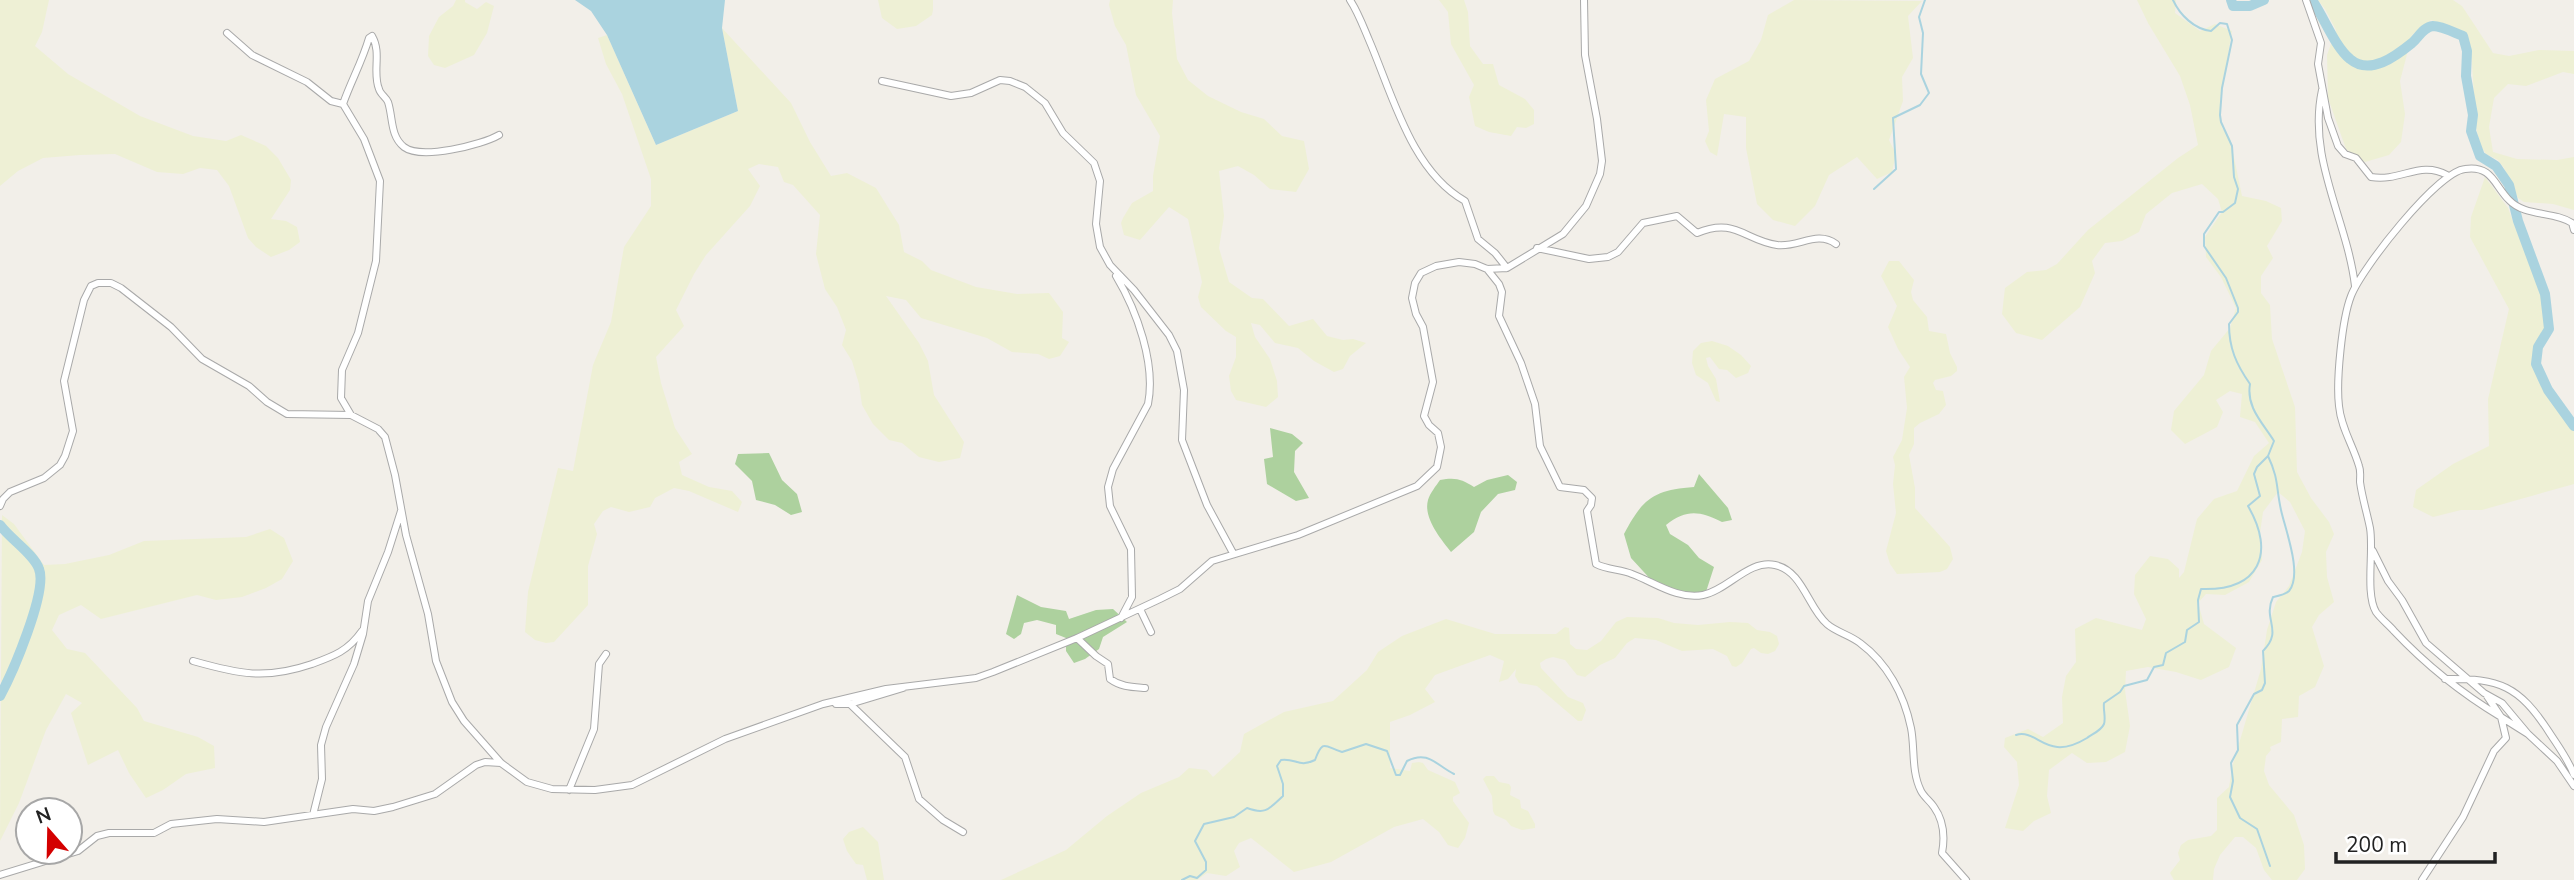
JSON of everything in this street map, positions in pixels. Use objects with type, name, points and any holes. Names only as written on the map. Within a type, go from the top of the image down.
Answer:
[{"type":"street","points":[[1350,0],[1417,152],[1440,184],[1448,192],[1465,201],[1478,239],[1507,268]]},
{"type":"street","points":[[0,506],[10,492],[44,478],[60,465],[65,456],[73,431],[64,381],[84,300],[92,286],[111,283],[171,327],[202,359],[249,386],[267,402],[287,414],[351,415],[378,429],[385,437],[443,682],[464,721],[501,763],[527,782],[552,789],[569,790],[632,785],[725,739],[823,704],[909,685],[976,678],[1077,638],[1140,609],[1180,589],[1212,561],[1298,535],[1417,486],[1437,467],[1441,447],[1438,433],[1424,416],[1433,382],[1423,327],[1412,298],[1415,283],[1421,273],[1436,266],[1459,262],[1487,269],[1507,268],[1563,233],[1586,206],[1600,174],[1602,160],[1585,55],[1584,0]]},
{"type":"street","points":[[2306,0],[2318,27],[2321,43],[2318,64],[2322,88],[2338,146],[2345,154],[2356,158],[2371,177],[2394,178],[2428,168],[2447,175]]},
{"type":"street","points":[[227,33],[252,55],[307,82],[331,101],[343,104],[364,139],[380,181],[376,261],[358,333],[342,370],[341,398],[351,415]]},
{"type":"street","points":[[343,104],[372,36],[377,51],[378,88],[388,100],[392,127],[403,147],[415,152],[435,151],[487,142],[499,135]]},
{"type":"street","points":[[882,81],[951,96],[971,93],[999,80],[1010,81],[1024,87],[1045,103],[1063,133],[1094,163],[1098,171],[1101,194],[1096,224],[1100,247],[1120,283],[1138,326],[1150,386],[1148,404],[1113,468],[1108,487],[1110,506],[1131,549],[1132,597],[1121,618]]},
{"type":"street","points":[[2322,88],[2318,106],[2318,145],[2356,286]]},
{"type":"street","points":[[2528,734],[2445,680],[2375,611],[2371,590],[2372,549],[2360,467],[2349,444],[2339,405],[2344,321],[2356,286],[2426,194],[2447,175],[2464,169],[2485,172],[2497,182],[2509,201],[2530,211],[2563,218],[2572,223],[2574,230]]},
{"type":"street","points":[[1538,248],[1589,259],[1608,257],[1618,252],[1643,223],[1677,216],[1697,233],[1712,226],[1726,227],[1774,244],[1788,246],[1823,238],[1836,244]]},
{"type":"street","points":[[1110,265],[1154,314],[1177,351],[1184,390],[1182,440],[1207,505],[1233,553]]},
{"type":"street","points":[[1487,269],[1502,292],[1499,316],[1521,363],[1535,404],[1540,446],[1560,487],[1584,490],[1592,498],[1587,511],[1587,523],[1593,536],[1596,564],[1608,570],[1629,573],[1675,593],[1701,596],[1763,565],[1777,565],[1791,575],[1826,624],[1877,657],[1894,681],[1910,724],[1914,744],[1913,763],[1921,791],[1936,808],[1942,822],[1942,853],[1966,880]]},
{"type":"street","points":[[313,815],[322,779],[321,745],[326,727],[354,664],[368,601],[402,509]]},
{"type":"street","points":[[2372,549],[2426,643],[2484,693],[2501,717],[2506,737],[2494,751],[2463,817],[2422,880]]},
{"type":"street","points":[[1140,609],[1151,632]]},
{"type":"street","points":[[193,661],[228,671],[280,674],[340,654],[363,630]]},
{"type":"street","points":[[1077,638],[1108,664],[1110,679],[1114,682],[1123,687],[1145,688]]},
{"type":"street","points":[[569,790],[594,729],[599,664],[606,654]]},
{"type":"street","points":[[2445,680],[2469,679],[2513,690],[2536,712],[2570,764],[2574,775]]},
{"type":"street","points":[[823,704],[850,704],[895,692],[909,685]]},
{"type":"street","points":[[2484,693],[2502,703],[2528,734],[2557,761],[2574,786]]},
{"type":"street","points":[[850,704],[905,757],[919,799],[943,820],[963,832]]},
{"type":"street","points":[[0,875],[78,851],[97,836],[109,833],[154,833],[171,824],[217,819],[264,822],[353,809],[374,811],[435,794],[476,765],[485,762],[501,763]]},
{"type":"green space","points":[[0,0],[49,0],[42,32],[35,46],[68,74],[140,116],[193,136],[226,141],[241,135],[266,146],[278,158],[291,180],[290,190],[271,219],[286,221],[297,227],[300,242],[271,257],[256,247],[248,238],[229,186],[217,170],[200,168],[183,174],[157,172],[115,154],[80,155],[43,158],[18,171],[0,186]]},
{"type":"green space","points":[[456,0],[465,0],[477,9],[486,2],[494,6],[487,33],[474,55],[445,68],[434,65],[428,56],[429,36],[439,17],[453,6]]},
{"type":"green space","points":[[878,0],[933,0],[932,15],[916,26],[897,29],[882,18]]},
{"type":"green space","points":[[1110,0],[1173,0],[1177,59],[1188,80],[1208,96],[1241,112],[1264,119],[1282,136],[1304,141],[1309,169],[1296,192],[1270,189],[1238,166],[1219,171],[1224,216],[1219,248],[1229,282],[1252,298],[1263,299],[1289,326],[1313,319],[1327,336],[1366,343],[1350,356],[1343,369],[1334,372],[1298,348],[1275,343],[1260,325],[1251,323],[1255,337],[1270,359],[1277,381],[1278,397],[1266,407],[1236,400],[1231,391],[1229,376],[1236,357],[1236,337],[1201,307],[1198,297],[1202,282],[1188,219],[1169,207],[1140,240],[1124,235],[1121,223],[1132,203],[1153,191],[1160,136],[1136,95],[1126,45],[1115,26]]},
{"type":"green space","points":[[1439,0],[1464,0],[1468,12],[1470,46],[1483,64],[1493,64],[1499,85],[1525,99],[1534,110],[1534,124],[1526,128],[1517,127],[1511,136],[1475,126],[1469,97],[1474,85],[1451,44],[1448,12]]},
{"type":"green space","points":[[1794,0],[1922,1],[1908,16],[1913,58],[1902,77],[1903,101],[1889,140],[1896,154],[1892,172],[1877,179],[1857,157],[1829,175],[1815,206],[1795,226],[1773,220],[1757,204],[1746,148],[1746,117],[1724,114],[1717,156],[1710,152],[1705,141],[1709,131],[1706,100],[1715,79],[1749,61],[1761,40],[1768,15]]},
{"type":"green space","points":[[2137,0],[2176,0],[2175,13],[2200,31],[2215,24],[2232,31],[2220,102],[2222,128],[2230,138],[2242,196],[2266,201],[2281,208],[2282,221],[2267,246],[2273,258],[2261,276],[2261,293],[2270,305],[2272,339],[2295,407],[2297,472],[2334,534],[2326,552],[2327,577],[2334,602],[2319,615],[2312,627],[2324,666],[2315,687],[2299,696],[2298,717],[2282,719],[2281,742],[2270,747],[2264,771],[2269,785],[2294,815],[2304,845],[2305,869],[2297,880],[2272,880],[2264,870],[2256,848],[2243,837],[2235,837],[2220,855],[2213,880],[2174,880],[2170,873],[2180,860],[2178,853],[2181,845],[2188,840],[2211,836],[2217,830],[2217,798],[2229,787],[2233,764],[2261,669],[2267,630],[2276,602],[2289,586],[2302,552],[2305,531],[2290,502],[2278,492],[2263,512],[2260,533],[2262,560],[2249,582],[2225,595],[2206,594],[2198,603],[2204,624],[2236,648],[2229,667],[2201,680],[2148,667],[2126,671],[2125,690],[2130,726],[2125,752],[2106,762],[2087,763],[2072,753],[2049,770],[2047,796],[2051,813],[2034,821],[2023,831],[2005,828],[2019,785],[2017,762],[2004,747],[2005,738],[2028,729],[2043,737],[2063,723],[2062,697],[2066,676],[2076,662],[2075,629],[2096,618],[2142,630],[2146,619],[2134,594],[2135,575],[2150,556],[2168,559],[2179,569],[2179,578],[2184,572],[2197,519],[2214,499],[2237,491],[2254,456],[2269,443],[2255,422],[2240,417],[2242,394],[2230,391],[2216,400],[2223,412],[2217,427],[2185,444],[2171,430],[2174,411],[2204,375],[2211,351],[2230,328],[2236,308],[2221,277],[2206,257],[2205,237],[2222,212],[2218,199],[2202,184],[2172,193],[2146,214],[2139,232],[2122,241],[2105,243],[2092,261],[2095,273],[2080,307],[2042,340],[2016,333],[2002,314],[2005,288],[2027,272],[2046,270],[2057,264],[2088,230],[2198,145],[2190,105],[2180,76]]},
{"type":"green space","points":[[2318,0],[2453,0],[2462,6],[2493,53],[2509,56],[2539,50],[2574,51],[2574,74],[2563,72],[2526,86],[2508,84],[2494,98],[2489,127],[2493,152],[2517,159],[2557,160],[2574,157],[2574,210],[2553,204],[2524,202],[2518,198],[2504,168],[2498,160],[2486,154],[2480,145],[2476,127],[2471,49],[2467,39],[2461,31],[2431,20],[2412,35],[2400,81],[2405,114],[2401,142],[2389,155],[2365,162],[2346,149],[2328,98],[2327,55],[2336,30]]},
{"type":"green space","points":[[722,28],[791,103],[831,176],[847,173],[876,188],[899,225],[904,252],[922,261],[931,270],[976,287],[1017,294],[1049,293],[1063,312],[1062,338],[1069,342],[1060,356],[1049,359],[1038,354],[1012,352],[987,338],[921,318],[906,300],[886,296],[919,343],[928,361],[934,395],[964,442],[960,458],[939,462],[919,457],[902,443],[889,440],[873,424],[862,405],[852,361],[842,345],[846,330],[837,307],[825,289],[816,254],[820,215],[793,185],[784,182],[778,167],[759,164],[748,169],[760,186],[750,206],[706,255],[694,274],[676,310],[684,326],[656,357],[675,428],[692,454],[679,462],[682,475],[709,487],[732,491],[742,502],[738,512],[689,491],[674,488],[655,498],[650,507],[629,512],[611,507],[603,511],[594,524],[597,534],[588,566],[588,605],[554,642],[535,640],[525,632],[528,592],[558,468],[573,471],[593,365],[611,322],[624,247],[651,206],[651,179],[622,94],[606,64],[598,38],[607,35],[656,145],[738,111]]},
{"type":"green space","points":[[2485,177],[2508,208],[2538,275],[2548,327],[2538,347],[2537,363],[2551,399],[2574,429],[2574,484],[2482,510],[2461,510],[2433,517],[2413,507],[2416,490],[2453,464],[2489,446],[2488,399],[2509,309],[2470,237],[2471,217]]},
{"type":"green space","points":[[1889,261],[1899,261],[1914,280],[1911,292],[1913,300],[1927,317],[1929,331],[1946,334],[1950,353],[1957,367],[1957,371],[1951,376],[1933,383],[1936,390],[1943,391],[1946,405],[1939,414],[1914,428],[1914,444],[1909,455],[1915,488],[1915,508],[1950,547],[1953,559],[1947,569],[1940,572],[1897,574],[1886,551],[1896,513],[1893,457],[1902,440],[1907,408],[1904,377],[1910,367],[1888,327],[1897,306],[1881,276]]},
{"type":"green space","points":[[1712,341],[1728,346],[1751,366],[1748,373],[1736,378],[1727,370],[1719,369],[1710,357],[1706,358],[1716,379],[1720,402],[1716,401],[1708,383],[1696,375],[1692,363],[1693,351],[1701,343]]},
{"type":"green space","points":[[1270,428],[1292,434],[1303,443],[1295,451],[1294,472],[1309,498],[1296,501],[1267,484],[1264,459],[1273,457]]},
{"type":"green space","points":[[769,453],[782,480],[797,494],[802,512],[791,515],[775,505],[756,500],[752,481],[735,464],[738,454]]},
{"type":"green space","points":[[1699,474],[1728,508],[1732,520],[1722,522],[1693,513],[1680,516],[1666,525],[1670,534],[1714,567],[1704,598],[1679,597],[1654,583],[1631,558],[1624,534],[1637,512],[1651,498],[1680,488],[1694,487]]},
{"type":"green space","points":[[1508,475],[1517,482],[1515,490],[1498,494],[1481,512],[1474,532],[1451,552],[1434,528],[1428,514],[1428,500],[1440,480],[1458,479],[1474,487],[1487,480]]},
{"type":"green space","points":[[2,515],[14,524],[44,565],[65,564],[109,555],[144,541],[246,537],[270,529],[284,538],[293,561],[282,579],[242,597],[216,600],[197,595],[101,619],[81,605],[59,615],[52,630],[67,649],[85,653],[137,708],[144,721],[198,737],[214,746],[215,768],[186,774],[146,798],[118,750],[88,765],[71,713],[82,703],[66,694],[46,730],[22,796],[14,796],[14,813],[0,841]]},
{"type":"green space","points":[[1017,595],[1041,607],[1066,611],[1069,619],[1096,610],[1113,609],[1127,622],[1103,637],[1099,649],[1074,663],[1066,651],[1066,638],[1056,634],[1056,625],[1037,620],[1024,623],[1021,634],[1014,639],[1006,634]]},
{"type":"green space","points":[[1627,617],[1658,618],[1674,623],[1698,625],[1748,623],[1757,630],[1777,636],[1779,644],[1775,651],[1768,654],[1751,649],[1736,667],[1732,666],[1727,656],[1713,649],[1682,651],[1656,640],[1635,638],[1627,643],[1615,658],[1600,665],[1585,677],[1577,675],[1565,660],[1553,657],[1546,659],[1540,663],[1541,668],[1568,697],[1583,703],[1586,710],[1582,721],[1578,721],[1537,686],[1519,683],[1515,676],[1516,669],[1508,679],[1499,682],[1504,661],[1490,655],[1435,675],[1425,689],[1435,702],[1390,722],[1390,768],[1410,771],[1412,763],[1419,762],[1428,770],[1455,782],[1460,793],[1453,797],[1453,801],[1469,823],[1465,838],[1458,848],[1448,845],[1439,832],[1423,819],[1394,827],[1331,862],[1294,872],[1251,838],[1239,843],[1234,851],[1240,867],[1226,876],[1207,873],[1197,880],[1001,880],[1066,850],[1107,816],[1141,793],[1179,777],[1189,768],[1207,770],[1213,777],[1240,752],[1244,734],[1284,712],[1333,701],[1367,670],[1378,652],[1402,636],[1446,619],[1495,634],[1556,634],[1565,627],[1569,628],[1570,644],[1576,649],[1587,650],[1601,641],[1616,622]]},
{"type":"green space","points":[[1486,776],[1494,776],[1499,782],[1509,784],[1510,795],[1520,800],[1521,808],[1528,811],[1535,828],[1522,830],[1495,815],[1492,796],[1483,779]]},
{"type":"green space","points":[[863,827],[878,842],[884,880],[867,880],[863,865],[856,864],[847,851],[843,839],[849,832]]},
{"type":"water","points":[[575,0],[725,0],[722,28],[738,111],[656,145],[607,35],[591,11]]},
{"type":"waterway","points":[[1874,189],[1896,169],[1893,118],[1920,105],[1929,93],[1921,74],[1923,33],[1919,17],[1925,0]]},
{"type":"waterway","points":[[2016,735],[2024,734],[2052,746],[2062,747],[2073,745],[2099,730],[2105,722],[2104,703],[2124,686],[2147,680],[2154,667],[2163,665],[2166,653],[2185,642],[2187,630],[2199,622],[2198,600],[2201,589],[2237,584],[2249,576],[2257,566],[2261,554],[2261,540],[2248,506],[2260,496],[2254,474],[2268,456],[2274,441],[2253,407],[2250,384],[2237,363],[2232,348],[2229,324],[2238,308],[2226,278],[2204,246],[2204,234],[2219,212],[2235,203],[2238,189],[2234,177],[2232,146],[2220,115],[2222,88],[2232,40],[2227,24],[2220,23],[2211,31],[2199,27],[2184,16],[2173,0]]},
{"type":"waterway","points":[[2231,0],[2233,6],[2250,6],[2264,0]]},
{"type":"waterway","points":[[2312,0],[2339,47],[2350,59],[2366,66],[2391,58],[2412,43],[2424,30],[2433,26],[2463,36],[2473,115],[2471,131],[2480,156],[2496,166],[2509,185],[2518,221],[2545,294],[2549,329],[2538,347],[2536,364],[2548,390],[2574,426]]},
{"type":"waterway","points":[[2268,456],[2276,477],[2292,551],[2293,583],[2289,591],[2273,597],[2270,605],[2272,637],[2263,651],[2265,683],[2262,690],[2254,694],[2237,725],[2238,750],[2231,763],[2233,781],[2230,797],[2240,818],[2257,829],[2270,866]]},
{"type":"waterway","points":[[0,525],[36,563],[40,580],[34,613],[0,696]]},
{"type":"waterway","points":[[1182,880],[1190,876],[1197,878],[1206,870],[1206,862],[1195,841],[1204,824],[1234,817],[1247,808],[1267,810],[1283,796],[1283,784],[1277,766],[1281,760],[1305,763],[1315,760],[1323,746],[1342,752],[1366,744],[1387,751],[1396,775],[1400,775],[1407,761],[1421,757],[1432,760],[1454,774]]}]
